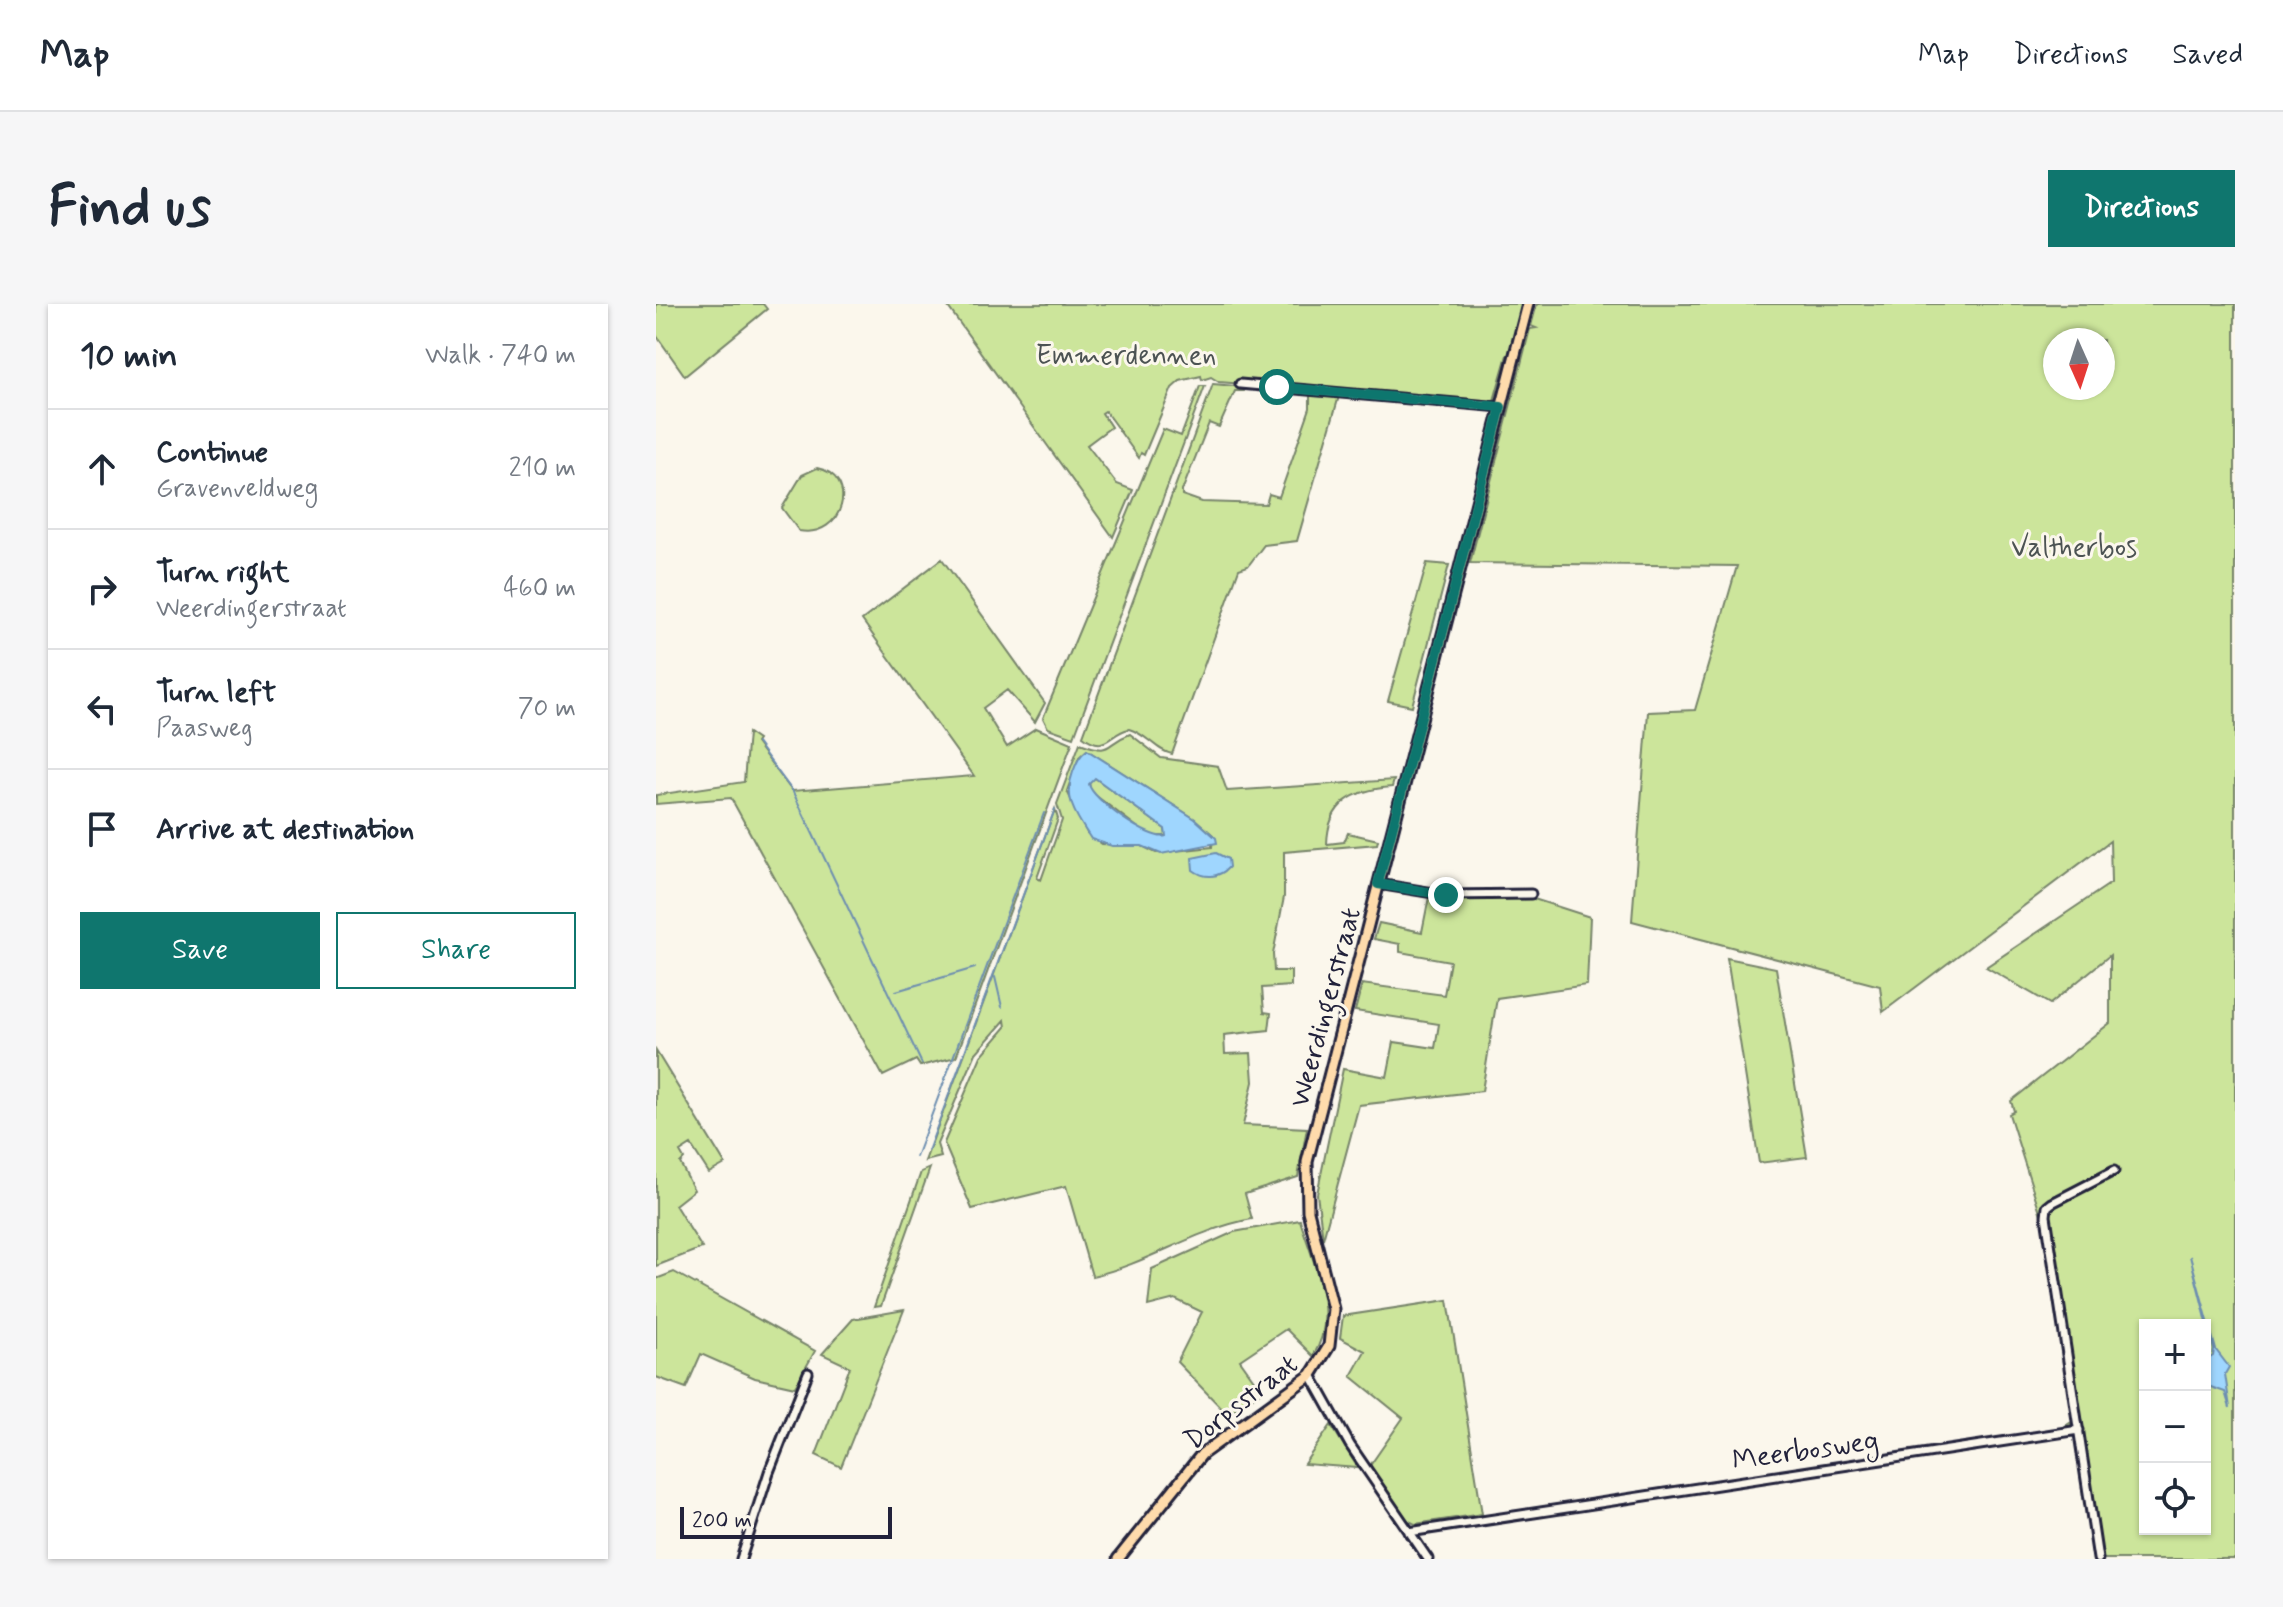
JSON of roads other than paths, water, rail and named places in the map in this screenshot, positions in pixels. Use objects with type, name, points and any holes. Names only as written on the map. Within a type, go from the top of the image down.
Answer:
[{"type":"main road","name":"Weerdingerstraat","points":[[1308,1211],[1307,1162],[1528,304]]},
{"type":"main road","name":"Dorpsstraat","points":[[1118,1559],[1202,1454],[1311,1375],[1329,1346],[1334,1319],[1332,1294],[1308,1211]]},
{"type":"street","points":[[1240,384],[1501,407]]},
{"type":"street","points":[[1378,884],[1446,895],[1531,894]]},
{"type":"street","points":[[2098,1559],[2047,1207],[2114,1171]]},
{"type":"street","points":[[741,1559],[769,1472],[808,1373]]},
{"type":"street","points":[[1311,1375],[1350,1445],[1428,1559]]},
{"type":"street","name":"Meerbosweg","points":[[1409,1532],[2079,1430]]},
{"type":"water","points":[[1087,750],[1195,819],[1216,838],[1217,843],[1161,854],[1142,846],[1112,846],[1091,839],[1076,815],[1069,790],[1078,760]],"holes":[[[1095,778],[1165,829],[1166,836],[1158,836],[1136,826],[1110,809],[1089,784]]]},
{"type":"water","points":[[1216,853],[1228,859],[1229,867],[1225,871],[1207,876],[1193,870],[1192,858]]},
{"type":"water","points":[[2190,1256],[2207,1319],[2206,1319]]},
{"type":"water","points":[[2211,1332],[2216,1350],[2229,1367],[2225,1374],[2230,1408],[2225,1392],[2211,1387],[2211,1357],[2214,1350]]},
{"type":"waterway","points":[[757,743],[793,792],[922,1064]]},
{"type":"waterway","points":[[928,1151],[1055,809]]},
{"type":"waterway","points":[[916,1157],[1044,813]]},
{"type":"waterway","points":[[896,991],[975,968]]},
{"type":"waterway","points":[[995,977],[1002,1007]]},
{"type":"park label","name":"Emmerdennen","points":[[1126,354]]},
{"type":"park label","name":"Valtherbos","points":[[2074,546]]}]
